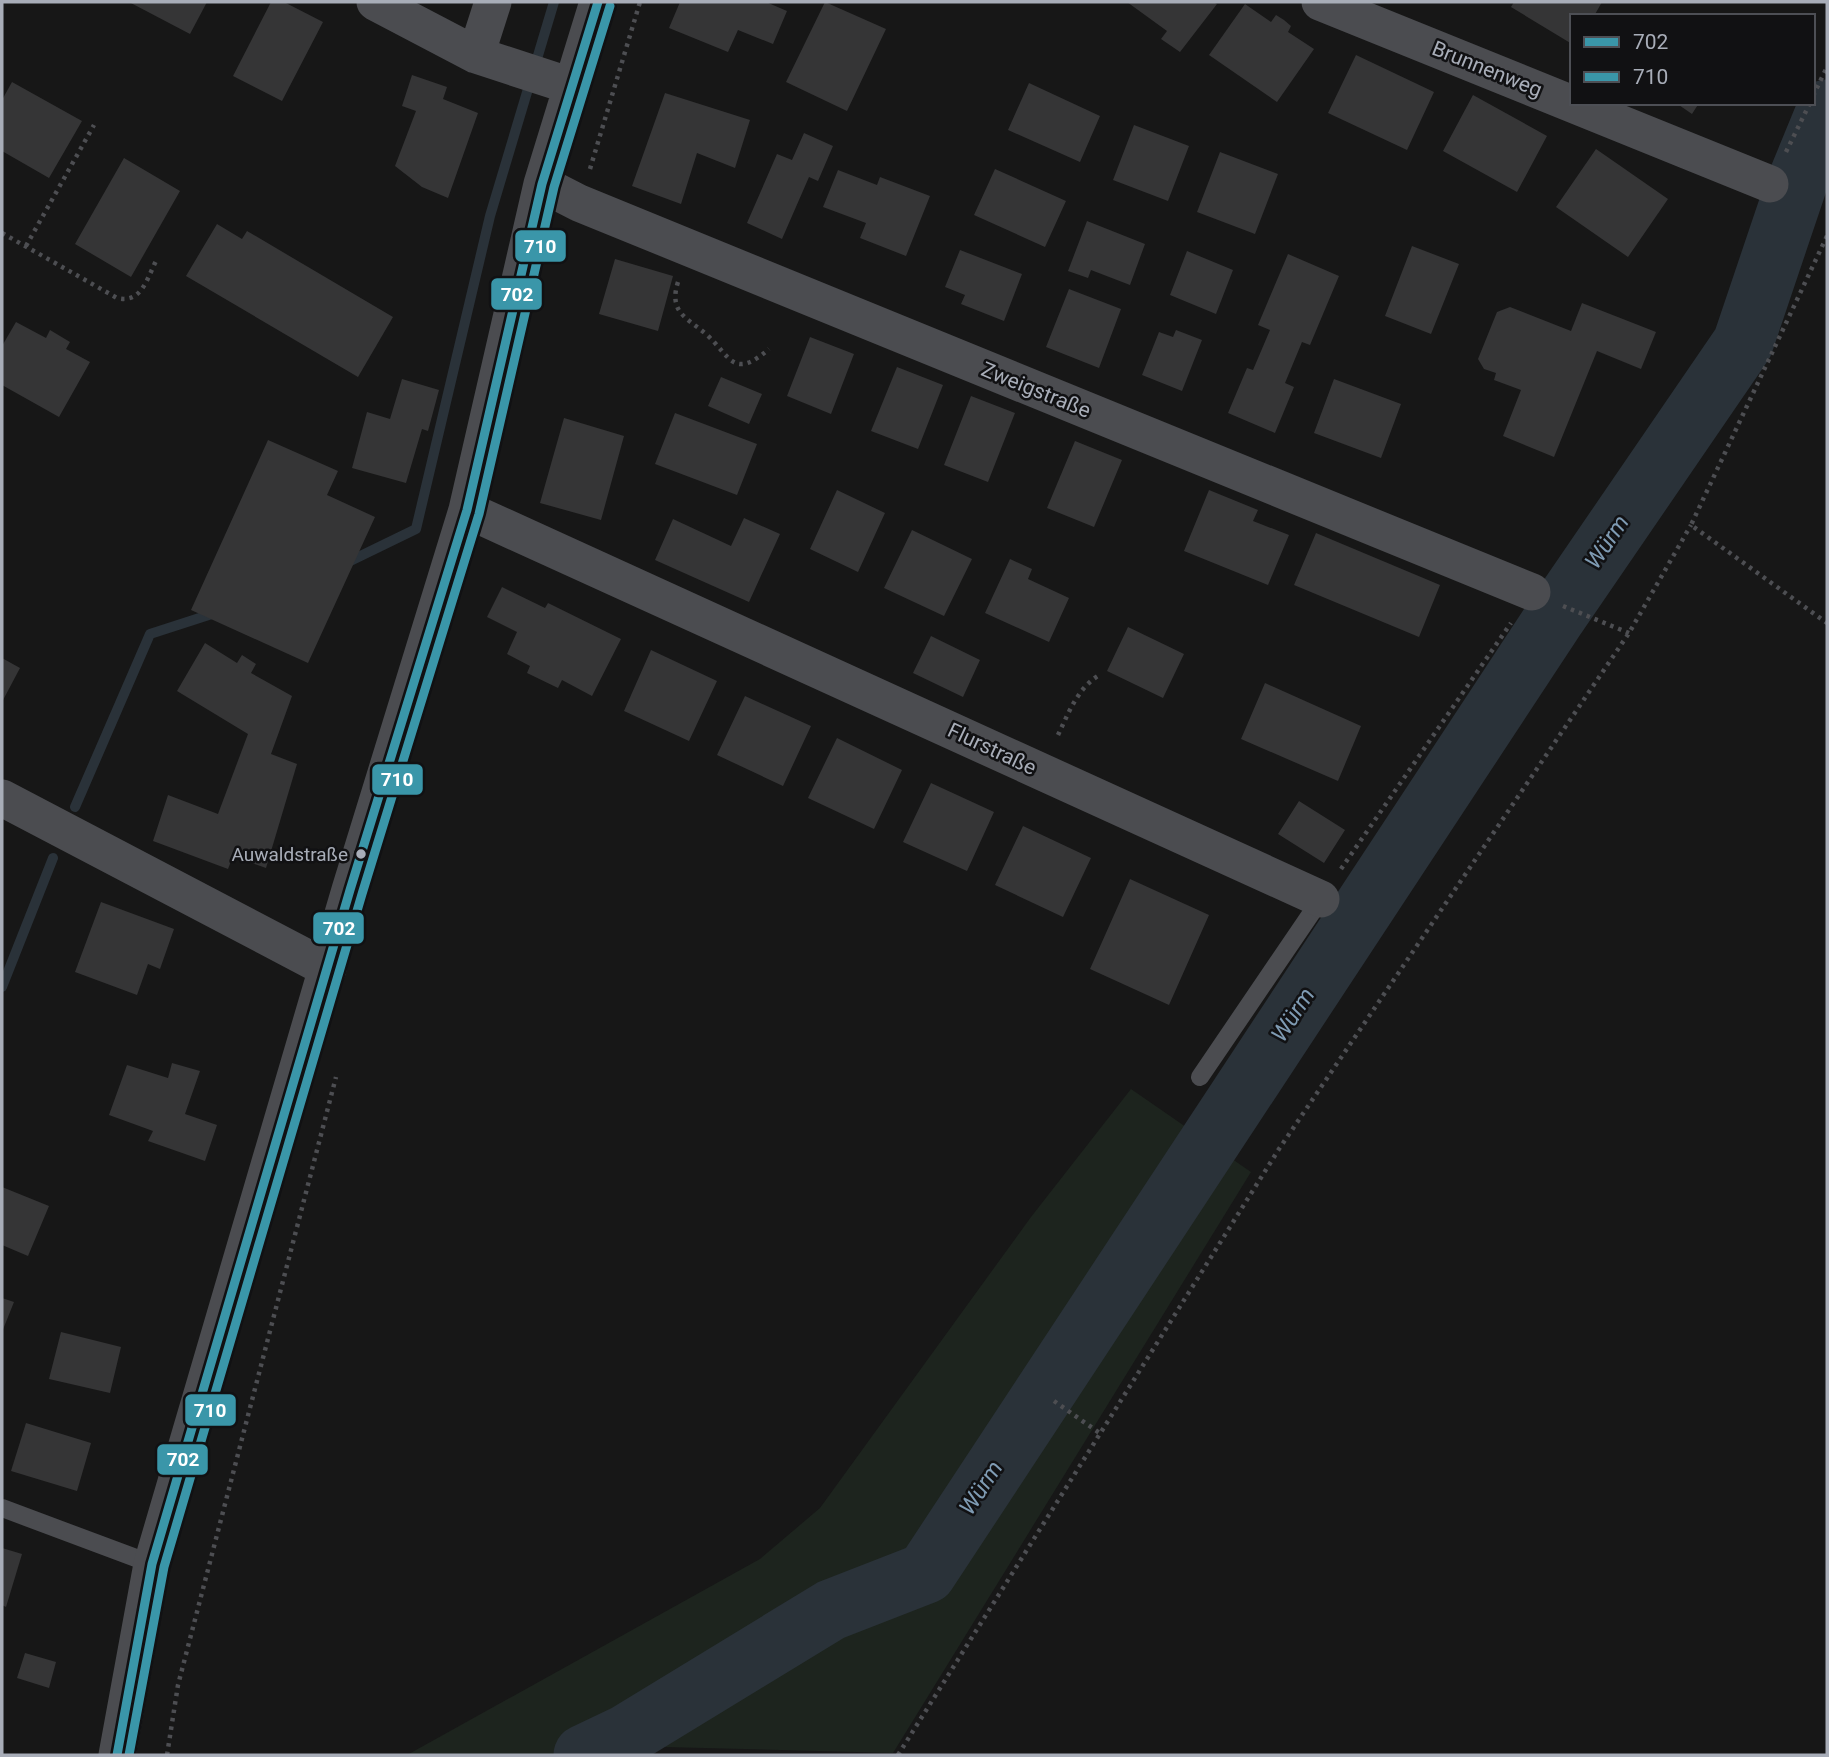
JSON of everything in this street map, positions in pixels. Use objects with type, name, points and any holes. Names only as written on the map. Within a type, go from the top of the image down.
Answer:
[{"type":"street","points":[[374,2],[476,55],[571,86]]},
{"type":"street","points":[[476,55],[493,2]]},
{"type":"street","points":[[117,1755],[152,1564],[467,510],[542,184],[598,2]]},
{"type":"street","name":"Brunnenweg","points":[[1320,2],[1570,103]]},
{"type":"street","name":"Brunnenweg","points":[[1575,105],[1770,184]]},
{"type":"street","name":"Zweigstraße","points":[[542,184],[579,203],[688,248],[1532,592]]},
{"type":"street","name":"Flurstraße","points":[[467,510],[1321,899]]},
{"type":"street","points":[[2,798],[328,969]]},
{"type":"lane","points":[[1200,1077],[1321,899]]},
{"type":"lane","points":[[2,1508],[152,1564]]},
{"type":"path","points":[[1815,92],[1827,67]]},
{"type":"path","points":[[1770,184],[1809,105]]},
{"type":"path","points":[[26,246],[94,125]]},
{"type":"path","points":[[2,233],[117,298],[128,301],[140,291],[157,259]]},
{"type":"path","points":[[898,1755],[1279,1149],[1629,633],[1691,525],[1827,236]]},
{"type":"path","points":[[688,248],[673,296],[684,317],[706,334],[727,359],[737,363],[749,363],[769,349]]},
{"type":"path","points":[[1691,525],[1827,623]]},
{"type":"path","points":[[1321,899],[1532,592]]},
{"type":"path","points":[[1593,620],[1629,633]]},
{"type":"path","points":[[1058,735],[1077,696],[1101,674]]},
{"type":"path","points":[[1054,1401],[1101,1434]]},
{"type":"shaded area","points":[[1131,1089],[1251,1172],[893,1753],[664,1747],[628,1755],[407,1755],[760,1559],[820,1508],[1031,1217]]},
{"type":"building","points":[[129,2],[207,2],[190,34]]},
{"type":"building","points":[[271,2],[284,2],[323,22],[282,101],[233,76]]},
{"type":"building","points":[[680,2],[766,2],[787,11],[773,44],[738,30],[728,52],[669,28]]},
{"type":"building","points":[[825,2],[886,29],[847,111],[786,82]]},
{"type":"building","points":[[1127,2],[1217,4],[1180,52],[1161,39],[1167,31]]},
{"type":"building","points":[[1514,2],[1602,2],[1595,14],[1570,14],[1570,43],[1511,7]]},
{"type":"building","points":[[1245,4],[1271,22],[1276,15],[1284,20],[1291,26],[1288,32],[1314,49],[1277,102],[1209,55]]},
{"type":"building","points":[[1356,55],[1434,92],[1407,150],[1328,113]]},
{"type":"building","points":[[412,75],[447,87],[443,99],[478,113],[448,198],[422,187],[395,166],[416,111],[402,106]]},
{"type":"building","points":[[12,82],[82,121],[49,178],[2,151],[2,100]]},
{"type":"building","points":[[1029,83],[1100,116],[1080,162],[1008,130]]},
{"type":"building","points":[[665,93],[750,120],[735,168],[697,153],[681,204],[632,186]]},
{"type":"building","points":[[1473,95],[1547,136],[1517,192],[1443,151]]},
{"type":"building","points":[[1679,105],[1698,105],[1692,114]]},
{"type":"building","points":[[1134,125],[1189,146],[1168,201],[1113,180]]},
{"type":"building","points":[[804,133],[833,146],[818,181],[809,177],[782,239],[747,223],[777,154],[792,160]]},
{"type":"building","points":[[1596,149],[1668,199],[1628,257],[1556,207]]},
{"type":"building","points":[[1220,152],[1278,174],[1255,234],[1197,212]]},
{"type":"building","points":[[124,158],[180,191],[131,277],[75,244]]},
{"type":"building","points":[[995,169],[1066,201],[1045,247],[974,215]]},
{"type":"building","points":[[838,170],[877,185],[880,177],[930,196],[906,256],[860,238],[866,223],[823,207]]},
{"type":"building","points":[[1087,221],[1145,244],[1130,285],[1091,270],[1088,278],[1068,271]]},
{"type":"building","points":[[217,224],[242,239],[247,231],[393,317],[358,377],[186,276]]},
{"type":"building","points":[[1412,246],[1459,264],[1431,334],[1385,316]]},
{"type":"building","points":[[960,250],[1022,274],[1004,321],[961,304],[965,295],[945,287]]},
{"type":"building","points":[[1187,251],[1233,270],[1216,314],[1170,295]]},
{"type":"building","points":[[1288,254],[1339,276],[1310,345],[1302,342],[1285,383],[1294,387],[1275,433],[1228,413],[1247,368],[1253,370],[1270,330],[1258,325]]},
{"type":"building","points":[[615,259],[673,276],[658,331],[599,314]]},
{"type":"building","points":[[1069,289],[1121,309],[1099,368],[1046,347]]},
{"type":"building","points":[[1582,303],[1656,332],[1641,369],[1597,351],[1554,457],[1503,436],[1521,390],[1494,380],[1496,373],[1484,369],[1478,359],[1497,312],[1510,307],[1571,331]]},
{"type":"building","points":[[16,322],[46,338],[50,330],[70,342],[66,349],[90,362],[59,417],[2,385],[2,346]]},
{"type":"building","points":[[1176,330],[1202,340],[1182,391],[1142,375],[1159,332],[1173,337]]},
{"type":"building","points":[[810,337],[854,354],[831,414],[787,396]]},
{"type":"building","points":[[897,367],[943,385],[918,449],[871,431]]},
{"type":"building","points":[[721,377],[762,394],[749,424],[708,406]]},
{"type":"building","points":[[402,379],[439,390],[428,431],[422,429],[406,483],[352,468],[367,412],[390,419]]},
{"type":"building","points":[[1334,379],[1401,404],[1381,458],[1314,433]]},
{"type":"building","points":[[971,396],[1015,413],[988,482],[944,465]]},
{"type":"building","points":[[675,413],[757,444],[737,495],[655,464]]},
{"type":"building","points":[[564,418],[624,436],[601,520],[540,503]]},
{"type":"building","points":[[268,440],[338,471],[327,495],[375,517],[308,663],[191,610]]},
{"type":"building","points":[[1075,441],[1122,460],[1094,527],[1047,508]]},
{"type":"building","points":[[837,490],[885,513],[858,572],[810,549]]},
{"type":"building","points":[[1209,490],[1258,510],[1253,521],[1289,535],[1268,585],[1184,551]]},
{"type":"building","points":[[744,518],[780,534],[749,602],[655,560],[673,519],[731,546]]},
{"type":"building","points":[[912,530],[972,559],[944,616],[884,588]]},
{"type":"building","points":[[1316,533],[1440,585],[1419,637],[1294,585]]},
{"type":"building","points":[[1010,559],[1032,569],[1028,579],[1069,598],[1049,642],[985,613]]},
{"type":"building","points":[[502,587],[545,608],[548,603],[621,639],[592,696],[562,680],[558,688],[527,673],[530,666],[507,654],[517,632],[487,617]]},
{"type":"building","points":[[1128,627],[1184,654],[1163,698],[1107,671]]},
{"type":"building","points":[[931,636],[980,660],[963,697],[913,673]]},
{"type":"building","points":[[205,643],[237,663],[242,655],[256,664],[251,673],[292,696],[271,754],[297,764],[266,868],[233,856],[228,869],[153,841],[168,795],[218,814],[248,734],[177,691]]},
{"type":"building","points":[[651,650],[717,681],[689,741],[624,711]]},
{"type":"building","points":[[2,658],[20,668],[2,702]]},
{"type":"building","points":[[1265,683],[1361,726],[1338,781],[1241,739]]},
{"type":"building","points":[[745,696],[811,726],[783,786],[717,755]]},
{"type":"building","points":[[837,738],[902,770],[874,829],[808,798]]},
{"type":"building","points":[[931,783],[994,812],[967,871],[903,842]]},
{"type":"building","points":[[1299,801],[1345,830],[1324,863],[1278,834]]},
{"type":"building","points":[[1023,826],[1091,858],[1063,917],[995,885]]},
{"type":"building","points":[[1130,879],[1209,915],[1169,1005],[1090,969]]},
{"type":"building","points":[[101,902],[174,929],[160,969],[148,964],[137,995],[75,972]]},
{"type":"building","points":[[172,1063],[200,1071],[185,1114],[217,1125],[205,1161],[148,1141],[153,1131],[109,1115],[127,1065],[168,1078]]},
{"type":"building","points":[[2,1187],[49,1206],[28,1256],[2,1245]]},
{"type":"building","points":[[2,1298],[14,1302],[2,1332]]},
{"type":"building","points":[[61,1332],[121,1347],[110,1393],[49,1379]]},
{"type":"building","points":[[26,1423],[91,1443],[77,1491],[11,1471]]},
{"type":"building","points":[[2,1548],[22,1554],[6,1607],[2,1605]]},
{"type":"building","points":[[25,1653],[56,1662],[49,1688],[17,1678]]},
{"type":"waterway","points":[[344,564],[416,529],[490,216],[554,2]]},
{"type":"waterway","name":"Würm","points":[[584,1755],[626,1735],[831,1610],[926,1573],[1554,619],[1743,343],[1797,183],[1827,110]]},
{"type":"waterway","points":[[75,807],[150,634],[218,612]]},
{"type":"waterway","points":[[2,987],[53,858]]},
{"type":"transit line","name":"702","points":[[117,1755],[152,1564],[350,890],[467,510],[542,184],[598,2]]},
{"type":"transit line","name":"710","points":[[129,1755],[164,1567],[362,894],[479,514],[554,187],[610,6]]},
{"type":"place","name":"Auwaldstraße","points":[[361,854]]}]
